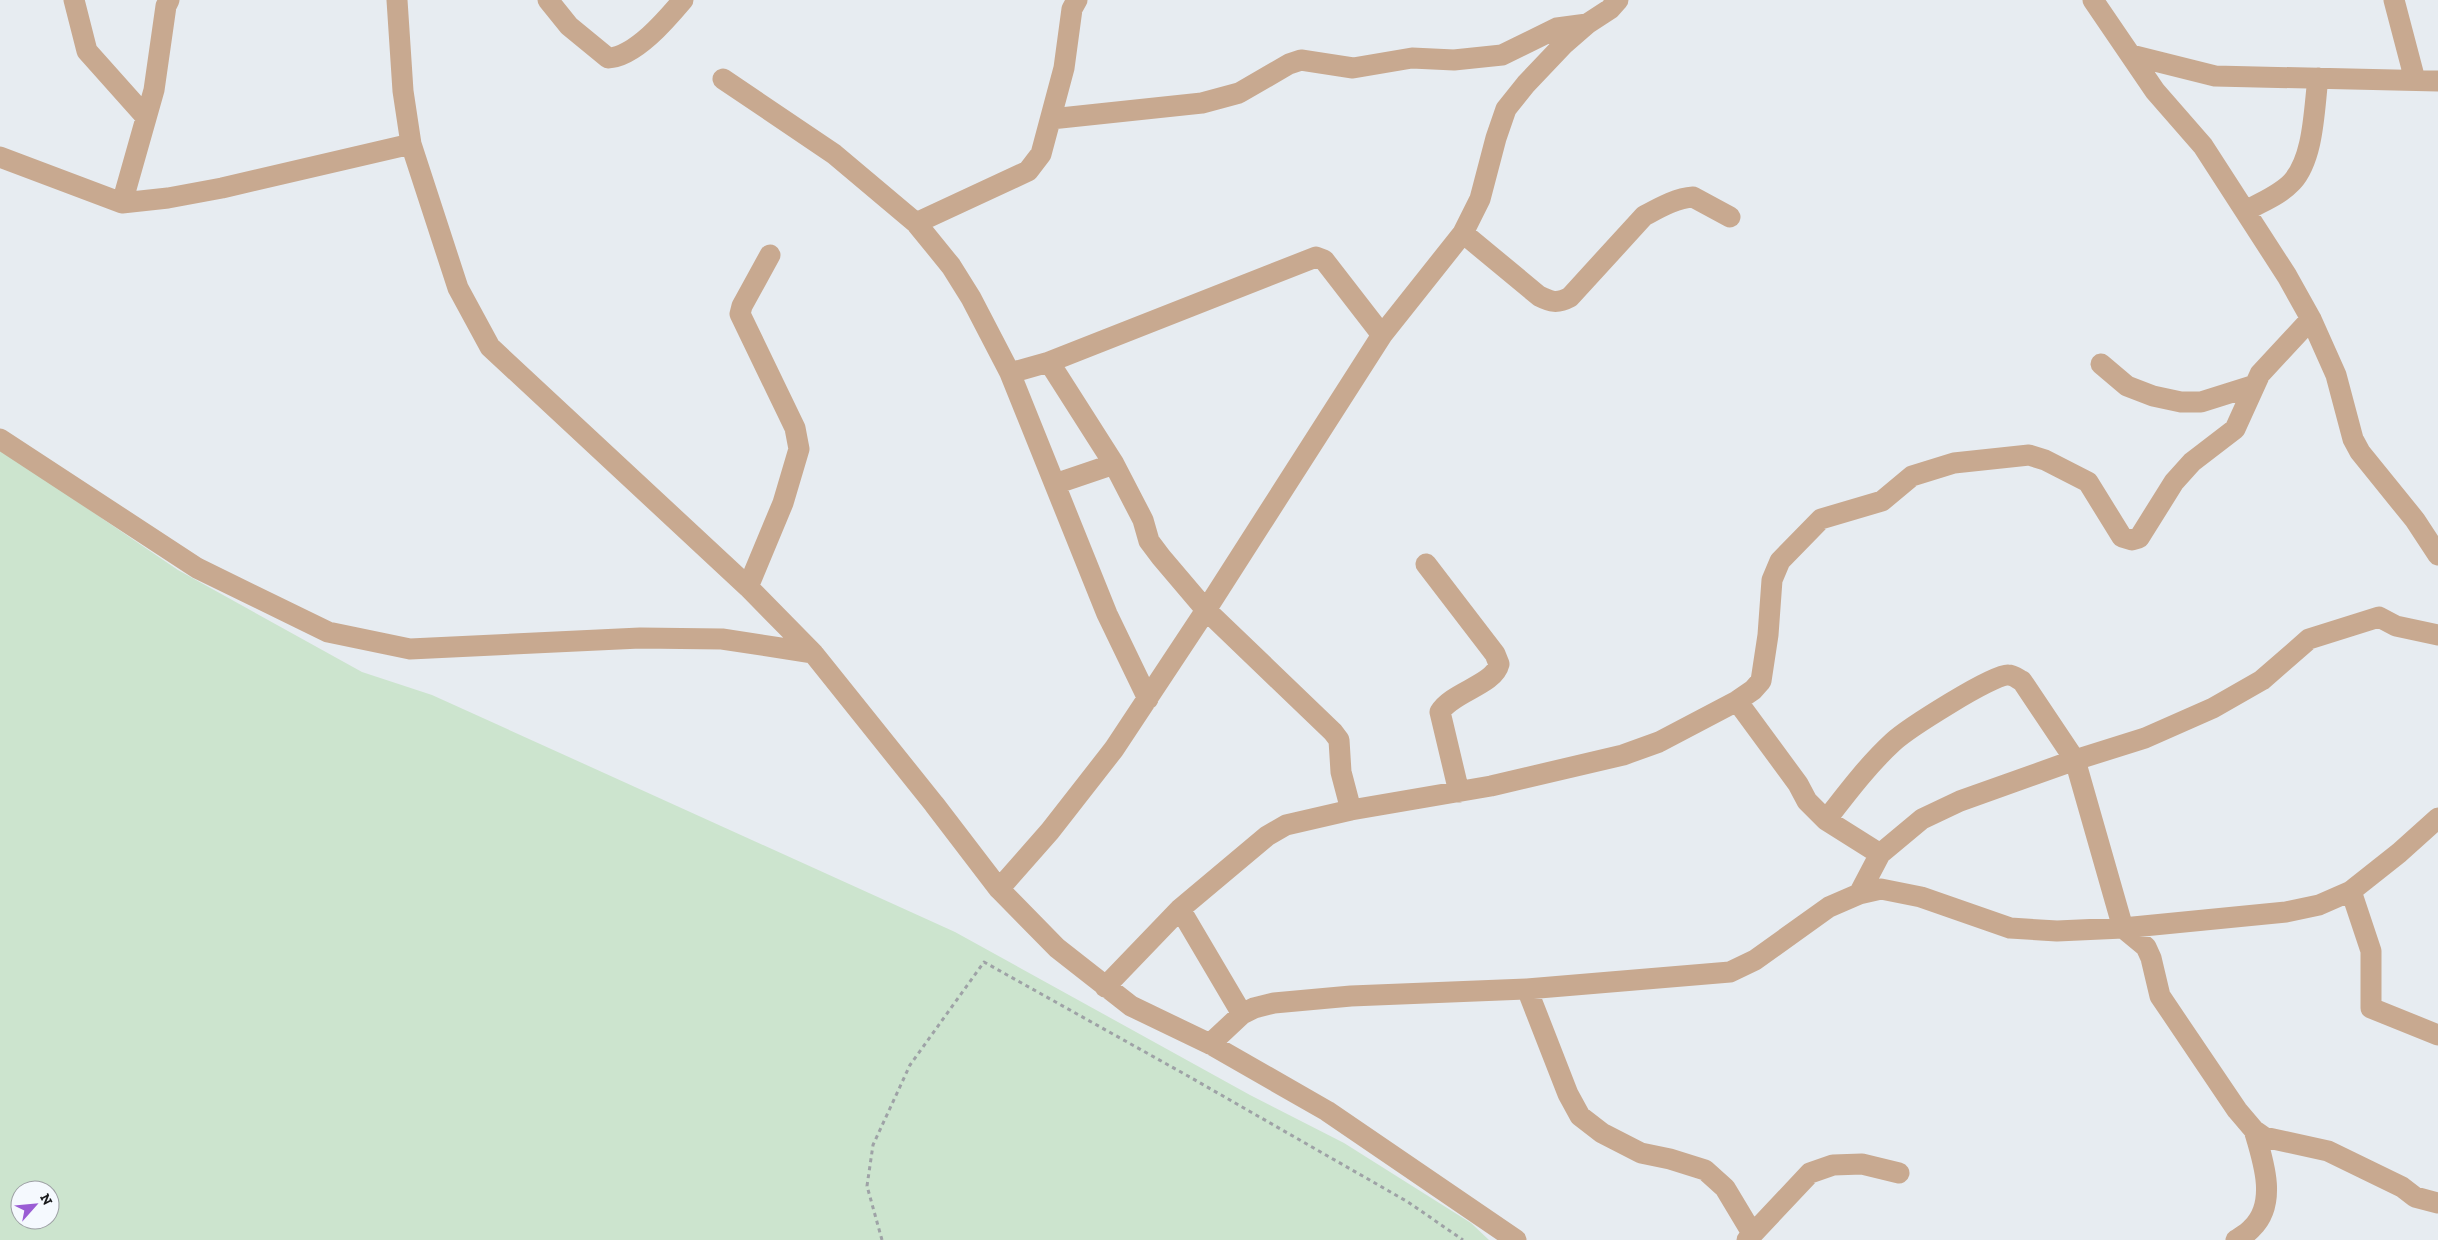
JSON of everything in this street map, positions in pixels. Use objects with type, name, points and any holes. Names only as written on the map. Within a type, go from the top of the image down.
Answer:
[{"type":"street","points":[[74,0],[87,51],[145,116]]},
{"type":"street","points":[[122,203],[145,116],[154,90],[166,6],[169,0]]},
{"type":"street","points":[[397,0],[403,91],[411,144],[458,288],[490,347],[748,587],[813,653],[934,804],[999,889],[1057,948],[1131,1006],[1210,1044],[1327,1111],[1516,1240]]},
{"type":"street","points":[[548,0],[569,26],[608,58],[628,53],[669,17],[683,0]]},
{"type":"street","points":[[916,223],[1028,171],[1041,154],[1064,68],[1072,9],[1076,0]]},
{"type":"street","points":[[999,889],[1062,816],[1114,749],[1206,610],[1382,334],[1463,232],[1480,199],[1496,138],[1506,109],[1526,84],[1587,24],[1610,9],[1618,0]]},
{"type":"street","points":[[2092,0],[2155,92],[2203,146],[2287,276],[2311,319],[2336,375],[2357,445],[2415,520],[2438,555]]},
{"type":"street","points":[[2394,0],[2415,80]]},
{"type":"street","points":[[1051,119],[1202,103],[1238,93],[1288,64],[1301,60],[1353,68],[1412,58],[1461,59],[1502,55],[1557,28],[1587,24]]},
{"type":"street","points":[[2131,55],[2215,76],[2438,81]]},
{"type":"street","points":[[2246,211],[2282,191],[2292,182],[2304,165],[2314,116],[2318,78]]},
{"type":"street","points":[[723,80],[834,154],[916,223],[951,266],[971,298],[1010,373],[1107,614],[1148,699]]},
{"type":"street","points":[[0,157],[122,203],[168,198],[222,188],[411,144]]},
{"type":"street","points":[[1463,232],[1539,296],[1553,302],[1561,302],[1570,297],[1644,216],[1686,197],[1693,197],[1730,217]]},
{"type":"street","points":[[748,587],[783,503],[799,449],[795,428],[740,314],[742,306],[770,256]]},
{"type":"street","points":[[1010,373],[1049,362],[1316,257],[1324,260],[1382,334]]},
{"type":"street","points":[[1105,987],[1180,909],[1267,836],[1286,825],[1351,810],[1459,792],[1623,755],[1659,742],[1753,690],[1761,681],[1768,635],[1772,580],[1780,561],[1821,519],[1882,501],[1912,476],[1954,463],[2029,455],[2045,460],[2085,480],[2104,505],[2122,537],[2132,540],[2139,538],[2174,482],[2192,462],[2235,429],[2260,374],[2311,319]]},
{"type":"street","points":[[1049,362],[1114,464],[1143,520],[1149,541],[1206,610],[1333,732],[1339,740],[1341,772],[1351,810]]},
{"type":"street","points":[[2101,364],[2127,386],[2153,396],[2180,402],[2201,402],[2255,385]]},
{"type":"street","points":[[0,439],[197,568],[328,632],[410,649],[658,638],[722,639],[813,653]]},
{"type":"street","points":[[1055,484],[1114,464]]},
{"type":"street","points":[[1426,564],[1495,654],[1499,664],[1493,674],[1447,704],[1440,712],[1459,792]]},
{"type":"street","points":[[1859,894],[1880,854],[1922,820],[1952,805],[2075,760],[2145,738],[2213,708],[2262,680],[2309,639],[2379,617],[2396,626],[2438,635]]},
{"type":"street","points":[[1826,820],[1865,771],[1893,742],[1919,722],[1993,680],[2008,674],[2022,681],[2075,760],[2123,928],[2146,947],[2151,958],[2160,996],[2237,1110],[2254,1130],[2264,1137],[2328,1151],[2402,1187],[2415,1196],[2438,1203]]},
{"type":"street","points":[[1737,700],[1798,784],[1807,801],[1826,820],[1880,854]]},
{"type":"street","points":[[1210,1044],[1242,1014],[1254,1008],[1284,1002],[1351,996],[1527,989],[1730,972],[1755,960],[1829,907],[1859,894],[1881,888],[1902,892],[2010,928],[2057,931],[2123,928],[2286,912],[2319,905],[2351,891],[2399,853],[2438,818]]},
{"type":"street","points":[[2351,891],[2371,951],[2371,1008],[2438,1034]]},
{"type":"street","points":[[1180,909],[1242,1014]]},
{"type":"street","points":[[1527,989],[1568,1094],[1580,1116],[1602,1133],[1641,1153],[1670,1159],[1705,1170],[1725,1188],[1750,1236],[1810,1173],[1832,1165],[1862,1164],[1899,1173]]},
{"type":"street","points":[[2236,1240],[2253,1228],[2263,1212],[2266,1173],[2254,1130]]},
{"type":"path","points":[[882,1240],[867,1186],[873,1146],[910,1065],[984,962],[1408,1202],[1463,1240]]},
{"type":"green space","points":[[0,449],[178,570],[362,672],[432,695],[955,932],[1250,1095],[1344,1143],[1471,1223],[1489,1240],[0,1240]]}]
